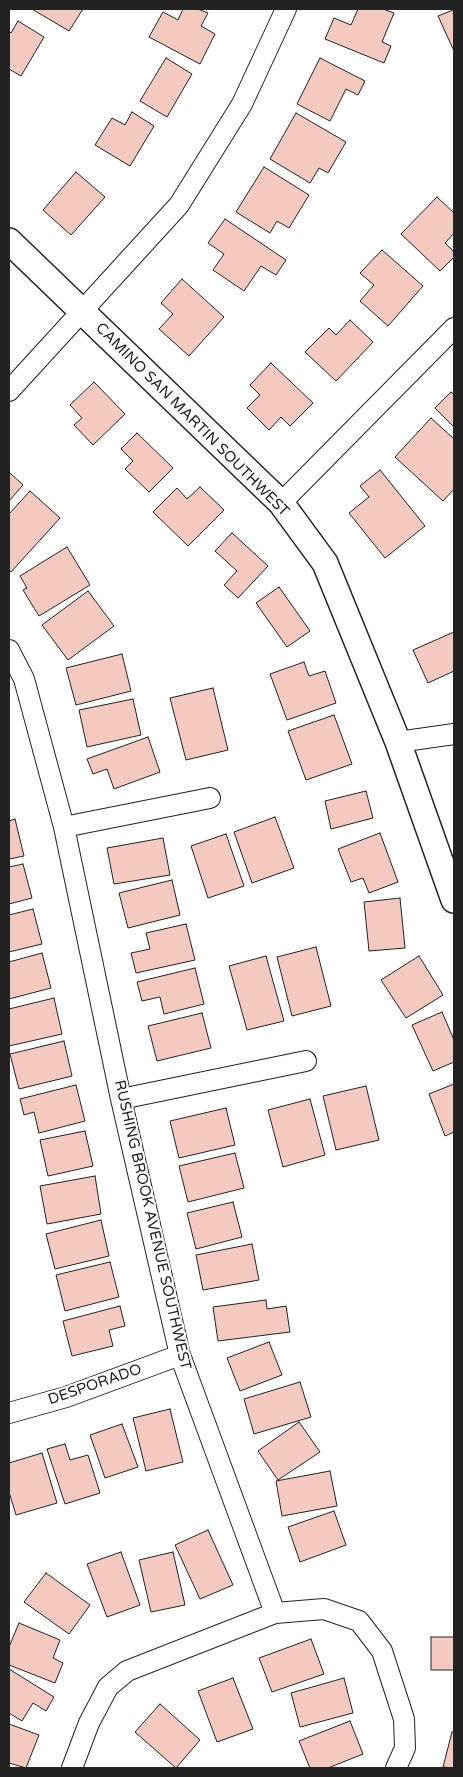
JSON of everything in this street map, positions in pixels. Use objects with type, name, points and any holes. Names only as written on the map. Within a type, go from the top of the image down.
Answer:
[{"type":"street","points":[[9,391],[179,205],[242,104],[286,9]]},
{"type":"street","name":"CAMINO SAN MARTIN SOUTHWEST","points":[[9,241],[281,503],[325,563],[398,742],[454,900]]},
{"type":"street","points":[[281,503],[454,328]]},
{"type":"street","name":"RUSHING BROOK AVENUE SOUTHWEST","points":[[9,650],[24,679],[64,827],[122,1098],[180,1355],[275,1613]]},
{"type":"street","points":[[398,742],[454,734]]},
{"type":"street","points":[[64,827],[210,798]]},
{"type":"street","points":[[122,1098],[306,1061]]},
{"type":"street","name":"DESPORADO","points":[[9,1413],[66,1397],[180,1355]]},
{"type":"street","points":[[72,1768],[89,1723],[108,1687],[127,1671],[275,1613],[324,1609],[359,1621],[382,1651],[404,1718],[405,1748],[396,1768]]},
{"type":"building","points":[[32,9],[83,9],[69,31]]},
{"type":"building","points":[[183,9],[198,9],[208,13],[201,26],[215,34],[200,64],[149,37],[163,12],[178,20]]},
{"type":"building","points":[[358,9],[383,9],[394,13],[382,42],[391,46],[384,63],[325,39],[334,18],[351,25]]},
{"type":"building","points":[[453,10],[454,12],[454,51],[438,16]]},
{"type":"building","points":[[18,21],[44,37],[21,76],[9,69],[9,31],[11,33]]},
{"type":"building","points":[[166,58],[192,74],[167,117],[140,101]]},
{"type":"building","points":[[320,58],[365,81],[358,95],[346,89],[330,121],[297,104]]},
{"type":"building","points":[[132,112],[154,126],[130,166],[95,145],[112,118],[125,125]]},
{"type":"building","points":[[296,113],[346,142],[328,173],[319,168],[310,183],[270,159]]},
{"type":"building","points":[[264,167],[309,195],[289,228],[277,221],[270,233],[236,212]]},
{"type":"building","points":[[76,172],[105,197],[71,235],[43,210]]},
{"type":"building","points":[[437,197],[454,213],[454,233],[445,243],[454,252],[454,257],[440,271],[401,234]]},
{"type":"building","points":[[225,219],[286,260],[276,275],[261,266],[244,291],[213,270],[224,254],[208,243]]},
{"type":"building","points":[[382,250],[423,286],[388,326],[360,301],[374,285],[360,273]]},
{"type":"building","points":[[182,279],[224,317],[189,356],[159,329],[173,314],[161,303]]},
{"type":"building","points":[[350,320],[373,342],[336,381],[305,352],[329,328],[336,335]]},
{"type":"building","points":[[271,363],[313,403],[290,426],[281,417],[269,430],[247,408],[260,395],[250,385]]},
{"type":"building","points":[[94,382],[125,414],[93,445],[74,425],[82,418],[70,405]]},
{"type":"building","points":[[451,392],[454,395],[454,427],[435,408]]},
{"type":"building","points":[[431,418],[454,439],[454,489],[443,501],[395,457]]},
{"type":"building","points":[[137,433],[173,468],[149,492],[125,469],[133,461],[121,449]]},
{"type":"building","points":[[380,470],[425,526],[385,558],[349,513],[369,497],[360,486]]},
{"type":"building","points":[[9,472],[23,485],[9,501]]},
{"type":"building","points":[[200,487],[224,510],[188,546],[153,512],[177,488],[187,499]]},
{"type":"building","points":[[30,491],[60,518],[11,572],[9,570],[9,514]]},
{"type":"building","points":[[232,533],[268,566],[238,598],[224,585],[237,571],[215,551]]},
{"type":"building","points":[[67,547],[90,585],[39,616],[23,590],[27,588],[20,576]]},
{"type":"building","points":[[279,587],[310,631],[287,647],[256,603]]},
{"type":"building","points":[[88,591],[114,626],[68,660],[42,625]]},
{"type":"building","points":[[454,632],[454,671],[428,683],[413,650]]},
{"type":"building","points":[[122,654],[131,691],[76,705],[66,668]]},
{"type":"building","points":[[304,662],[309,676],[325,671],[336,703],[287,720],[270,674]]},
{"type":"building","points":[[213,688],[228,750],[186,760],[170,698]]},
{"type":"building","points":[[133,699],[141,735],[87,747],[79,710]]},
{"type":"building","points":[[334,715],[352,764],[306,780],[288,731]]},
{"type":"building","points":[[148,737],[160,772],[114,789],[107,769],[93,774],[87,759]]},
{"type":"building","points":[[366,791],[373,818],[331,829],[325,801]]},
{"type":"building","points":[[275,817],[294,868],[252,883],[234,832]]},
{"type":"building","points":[[15,819],[24,856],[9,859],[9,821]]},
{"type":"building","points":[[380,833],[398,882],[369,893],[363,878],[351,882],[338,849]]},
{"type":"building","points":[[226,834],[244,886],[208,898],[191,846]]},
{"type":"building","points":[[163,838],[170,875],[114,884],[107,848]]},
{"type":"building","points":[[23,864],[32,898],[9,904],[9,867]]},
{"type":"building","points":[[172,880],[180,915],[128,928],[119,893]]},
{"type":"building","points":[[400,898],[405,948],[369,951],[364,902]]},
{"type":"building","points":[[33,909],[42,944],[9,952],[9,915]]},
{"type":"building","points":[[186,924],[195,960],[136,973],[131,953],[150,949],[146,933]]},
{"type":"building","points":[[316,947],[331,1006],[292,1016],[277,957]]},
{"type":"building","points":[[42,953],[51,988],[9,999],[9,962]]},
{"type":"building","points":[[266,956],[284,1021],[247,1030],[229,966]]},
{"type":"building","points":[[419,956],[443,995],[406,1018],[381,980]]},
{"type":"building","points":[[195,968],[204,1004],[164,1014],[160,997],[142,1001],[137,982]]},
{"type":"building","points":[[54,998],[62,1034],[9,1046],[9,1009]]},
{"type":"building","points":[[442,1012],[454,1040],[454,1062],[433,1071],[412,1025]]},
{"type":"building","points":[[202,1013],[211,1048],[157,1061],[148,1026]]},
{"type":"building","points":[[64,1041],[72,1076],[19,1089],[10,1054]]},
{"type":"building","points":[[454,1084],[454,1132],[445,1136],[429,1094]]},
{"type":"building","points":[[76,1085],[85,1121],[39,1133],[34,1112],[24,1115],[20,1099]]},
{"type":"building","points":[[366,1086],[379,1140],[336,1150],[323,1096]]},
{"type":"building","points":[[310,1099],[325,1155],[283,1167],[268,1110]]},
{"type":"building","points":[[226,1108],[235,1145],[179,1158],[170,1121]]},
{"type":"building","points":[[85,1131],[93,1166],[48,1176],[40,1140]]},
{"type":"building","points":[[235,1153],[244,1188],[188,1202],[179,1166]]},
{"type":"building","points":[[95,1176],[101,1214],[47,1224],[40,1186]]},
{"type":"building","points":[[233,1202],[242,1237],[196,1249],[187,1213]]},
{"type":"building","points":[[101,1220],[109,1256],[55,1269],[46,1234]]},
{"type":"building","points":[[252,1244],[259,1280],[203,1290],[196,1255]]},
{"type":"building","points":[[110,1262],[119,1297],[65,1311],[56,1275]]},
{"type":"building","points":[[266,1300],[267,1309],[286,1306],[290,1332],[218,1341],[213,1307]]},
{"type":"building","points":[[120,1306],[125,1326],[109,1330],[113,1346],[72,1356],[63,1321]]},
{"type":"building","points":[[269,1342],[282,1375],[240,1391],[227,1358]]},
{"type":"building","points":[[300,1382],[311,1417],[254,1434],[244,1399]]},
{"type":"building","points":[[170,1409],[183,1462],[146,1471],[133,1418]]},
{"type":"building","points":[[299,1422],[320,1452],[278,1480],[258,1451]]},
{"type":"building","points":[[122,1424],[138,1467],[105,1478],[90,1435]]},
{"type":"building","points":[[65,1444],[70,1460],[88,1455],[100,1493],[65,1504],[47,1449]]},
{"type":"building","points":[[42,1453],[57,1503],[16,1515],[9,1492],[9,1463]]},
{"type":"building","points":[[330,1471],[337,1506],[282,1516],[276,1481]]},
{"type":"building","points":[[334,1511],[346,1545],[300,1562],[288,1527]]},
{"type":"building","points":[[208,1530],[233,1585],[200,1599],[175,1545]]},
{"type":"building","points":[[121,1552],[140,1605],[107,1617],[87,1564]]},
{"type":"building","points":[[173,1552],[185,1605],[151,1612],[139,1560]]},
{"type":"building","points":[[46,1573],[90,1605],[69,1634],[24,1602]]},
{"type":"building","points":[[19,1623],[60,1640],[53,1658],[63,1663],[55,1683],[9,1665],[9,1647]]},
{"type":"building","points":[[431,1637],[454,1637],[454,1670],[431,1670]]},
{"type":"building","points":[[311,1639],[324,1674],[272,1692],[259,1658]]},
{"type":"building","points":[[9,1669],[54,1697],[46,1711],[33,1703],[22,1721],[9,1713]]},
{"type":"building","points":[[233,1678],[253,1729],[217,1742],[198,1691]]},
{"type":"building","points":[[344,1678],[353,1713],[300,1727],[291,1693]]},
{"type":"building","points":[[160,1704],[200,1740],[176,1768],[135,1732]]},
{"type":"building","points":[[350,1721],[363,1754],[328,1768],[310,1768],[299,1741]]},
{"type":"building","points":[[9,1724],[39,1735],[26,1768],[9,1763]]},
{"type":"building","points":[[452,1732],[454,1732],[454,1768],[443,1767]]}]
